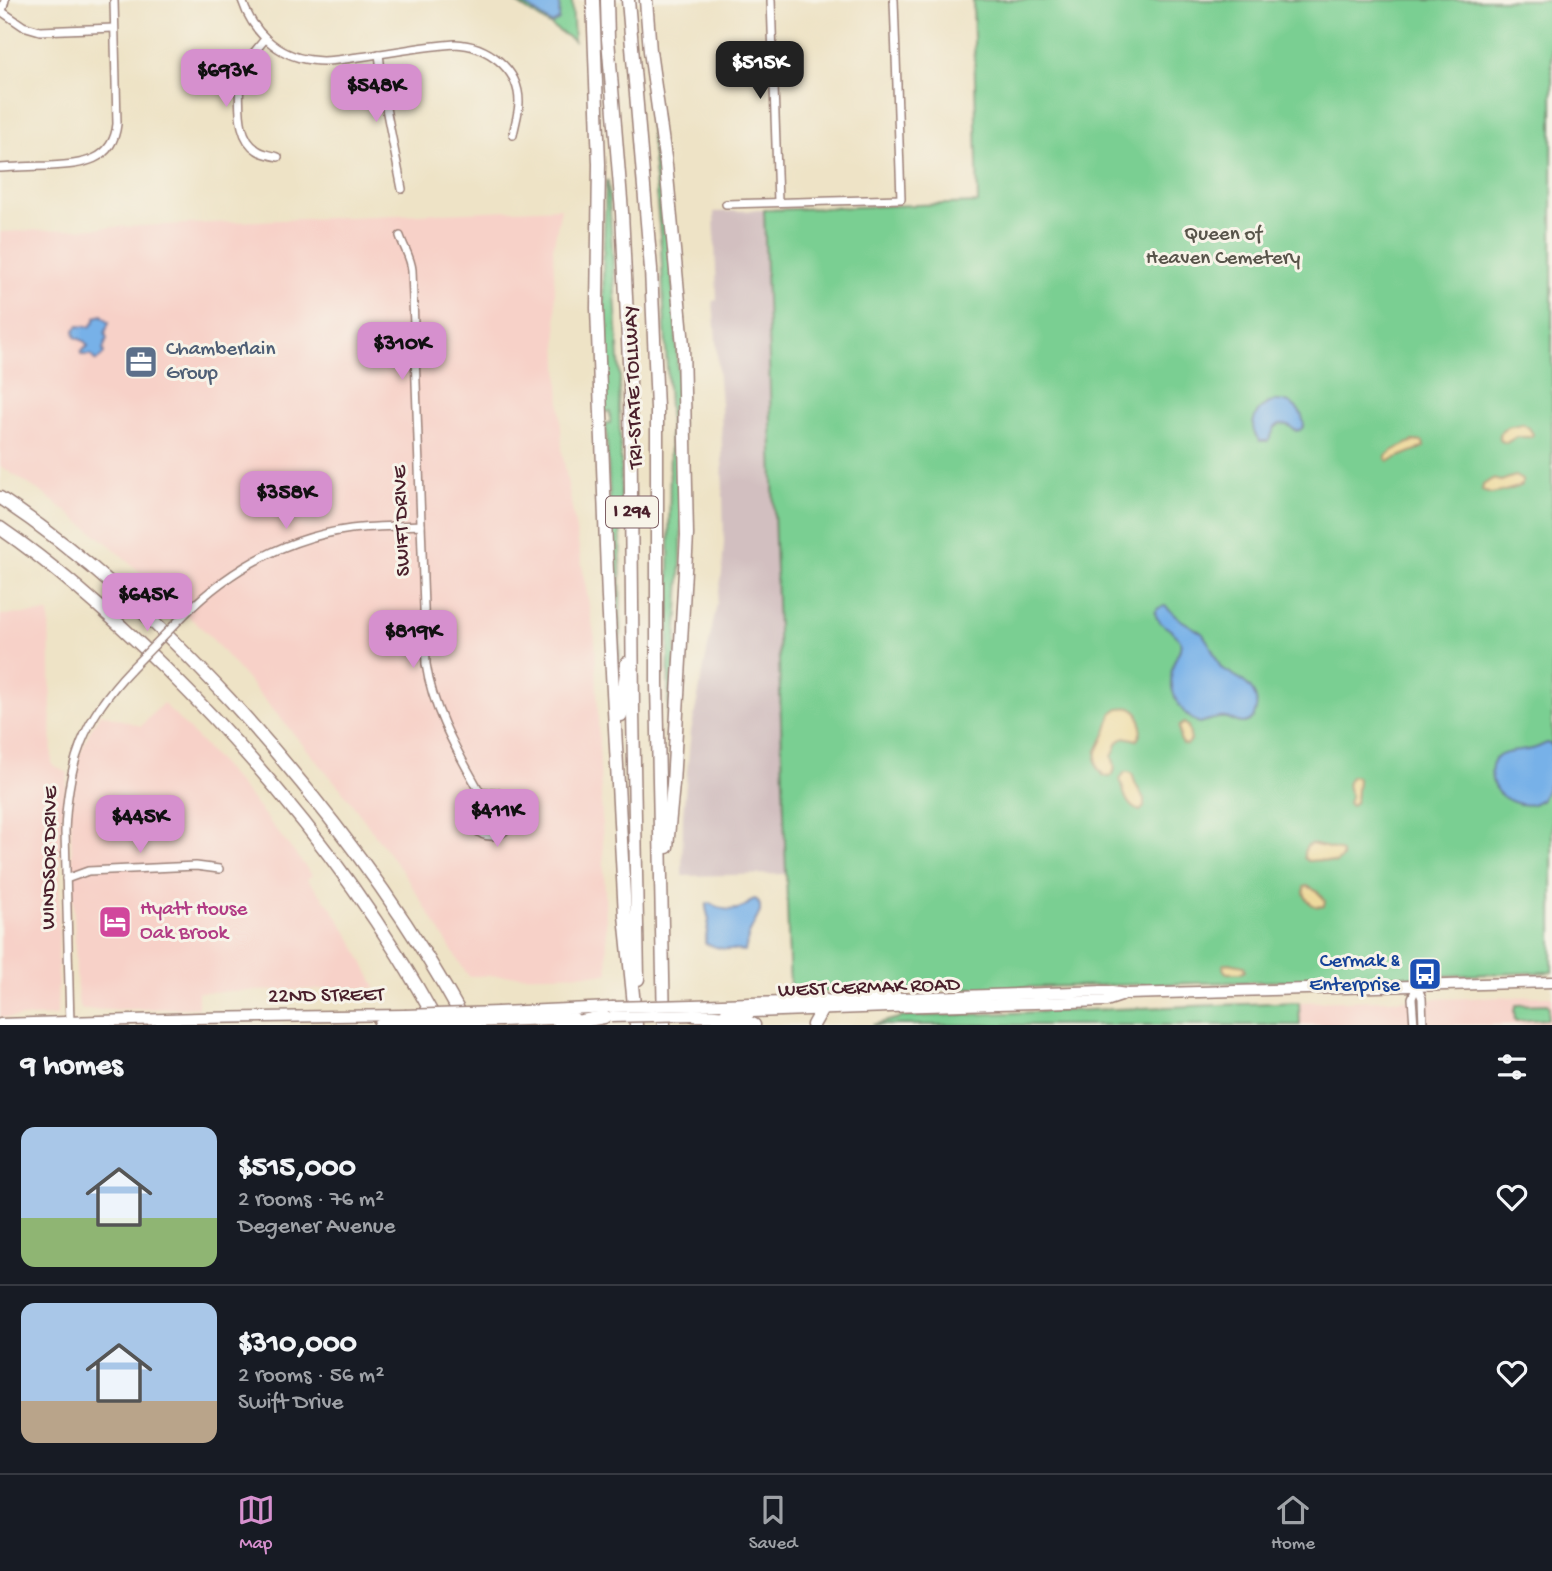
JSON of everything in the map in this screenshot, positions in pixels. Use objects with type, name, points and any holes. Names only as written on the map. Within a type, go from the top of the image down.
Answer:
[{"type":"highway","points":[[593,0],[599,164],[597,308],[608,598],[625,915],[637,1025]]},
{"type":"highway","name":"TRI-STATE TOLLWAY","points":[[607,0],[627,289],[632,456],[637,1025]]},
{"type":"highway","name":"TRI-STATE TOLLWAY","points":[[628,0],[646,210],[657,422],[658,755],[664,1025]]},
{"type":"highway","points":[[646,0],[650,51],[666,165],[682,345],[687,535],[663,914]]},
{"type":"highway","points":[[0,498],[65,545],[125,596],[188,656],[269,743],[326,812],[370,872],[414,935],[467,1025]]},
{"type":"highway","points":[[0,528],[98,604],[179,682],[246,754],[311,833],[360,900],[439,1025]]},
{"type":"highway","points":[[617,771],[623,685],[633,632]]},
{"type":"highway","points":[[625,1025],[629,957]]},
{"type":"highway","points":[[664,968],[672,1025]]},
{"type":"highway","points":[[813,1025],[823,1005]]},
{"type":"highway","points":[[693,1010],[754,1025]]},
{"type":"highway","points":[[560,1025],[609,1014]]},
{"type":"main road","name":"WEST CERMAK ROAD","points":[[609,1014],[823,1005],[1105,1001],[1127,994],[1552,982]]},
{"type":"main road","name":"22ND STREET","points":[[0,1024],[200,1018],[501,1019],[609,1014]]},
{"type":"main road","name":"22ND STREET","points":[[379,1025],[406,1019]]},
{"type":"street","points":[[5,0],[1,12],[23,26],[40,31],[114,28]]},
{"type":"street","points":[[0,168],[75,165],[93,160],[107,150],[116,134],[117,124],[114,0]]},
{"type":"street","points":[[242,0],[251,22],[265,39],[286,53],[311,61],[455,44],[474,46],[502,62],[518,92],[519,104],[513,135]]},
{"type":"street","points":[[771,0],[778,202]]},
{"type":"street","points":[[726,204],[901,200],[894,0]]},
{"type":"street","points":[[265,39],[241,74],[241,121],[248,142],[257,150],[278,157]]},
{"type":"street","points":[[379,54],[383,91],[402,189]]},
{"type":"street","name":"SWIFT DRIVE","points":[[400,236],[412,270],[428,678],[444,726],[481,794]]},
{"type":"street","name":"WINDSOR DRIVE","points":[[70,1024],[66,805],[73,765],[99,707],[131,669],[183,616],[251,562],[316,536],[349,529],[421,525]]},
{"type":"street","points":[[481,794],[500,794],[510,802],[513,808],[512,821],[502,833],[488,835],[480,833],[473,826],[470,810],[472,803],[481,794]]},
{"type":"street","points":[[66,879],[88,872],[196,866],[219,869]]},
{"type":"street","points":[[1414,1025],[1412,998],[1417,986]]},
{"type":"street","points":[[1417,986],[1422,998],[1423,1025]]},
{"type":"shaded area","points":[[561,208],[553,248],[562,451],[595,639],[608,974],[468,976],[405,875],[341,789],[208,634],[111,546],[41,492],[0,466],[0,232]]},
{"type":"shaded area","points":[[764,210],[786,874],[682,876],[683,814],[691,731],[716,608],[724,542],[721,405],[713,301],[717,300],[714,212]]},
{"type":"shaded area","points":[[49,613],[52,765],[68,773],[61,831],[57,1016],[0,1018],[0,615]]},
{"type":"shaded area","points":[[163,703],[249,796],[312,875],[307,879],[330,906],[352,940],[376,988],[198,992],[198,1008],[82,1010],[78,1001],[76,972],[70,810],[72,782],[79,755],[100,713],[141,726]]},
{"type":"shaded area","points":[[1552,996],[1552,1025],[1300,1025],[1299,1002]]},
{"type":"green space","points":[[512,0],[572,0],[574,41]]},
{"type":"green space","name":"Queen of Heaven Cemetery","points":[[973,0],[1552,0],[1552,972],[790,993],[764,210],[978,203]]},
{"type":"green space","points":[[651,109],[665,204],[674,300],[680,409],[675,410],[676,421],[681,421],[681,562],[670,739],[670,428],[661,247],[649,114]]},
{"type":"green space","points":[[606,181],[620,375],[620,684],[606,423],[610,423],[610,412],[604,412],[606,335],[603,269]]},
{"type":"green space","points":[[1299,1002],[1300,1025],[872,1025],[903,1017]]},
{"type":"green space","points":[[1547,1004],[1548,1019],[1515,1021],[1516,1005]]},
{"type":"sand","points":[[1523,424],[1533,434],[1531,437],[1516,437],[1506,443],[1500,440],[1499,434],[1507,427]]},
{"type":"sand","points":[[1413,441],[1423,442],[1424,447],[1389,461],[1386,459],[1394,450]]},
{"type":"sand","points":[[1515,476],[1522,480],[1522,485],[1491,494],[1482,491],[1483,485],[1492,479],[1501,481]]},
{"type":"sand","points":[[1119,708],[1135,710],[1140,718],[1140,732],[1137,740],[1125,737],[1118,742],[1112,757],[1114,773],[1110,777],[1104,776],[1098,769],[1097,751],[1112,713]]},
{"type":"sand","points":[[1184,723],[1188,726],[1191,740],[1187,745],[1180,739],[1179,727]]},
{"type":"sand","points":[[1125,772],[1132,774],[1144,799],[1144,807],[1140,811],[1131,806],[1126,798],[1120,779]]},
{"type":"sand","points":[[1352,776],[1358,780],[1356,801],[1351,806],[1348,803],[1351,795],[1347,786]]},
{"type":"sand","points":[[1311,844],[1338,850],[1342,853],[1342,858],[1336,863],[1308,861],[1304,858],[1304,852]]},
{"type":"sand","points":[[1307,886],[1322,896],[1324,906],[1309,902],[1304,891]]},
{"type":"sand","points":[[1229,963],[1244,966],[1245,970],[1240,973],[1227,973],[1223,965]]},
{"type":"water","points":[[518,0],[560,0],[559,20],[552,24]]},
{"type":"water","points":[[102,315],[109,322],[105,333],[107,339],[104,354],[96,361],[91,355],[81,355],[88,346],[75,337],[74,330],[78,326],[90,327],[95,317]]},
{"type":"water","points":[[1275,401],[1287,402],[1296,407],[1304,426],[1296,431],[1288,425],[1280,424],[1268,441],[1260,441],[1253,429],[1255,417],[1263,407]]},
{"type":"water","points":[[1165,606],[1202,633],[1221,668],[1241,680],[1252,691],[1257,705],[1249,721],[1241,723],[1220,718],[1199,723],[1184,712],[1175,697],[1171,680],[1180,641],[1159,621],[1155,613],[1158,608]]},
{"type":"water","points":[[1547,743],[1552,745],[1552,777],[1542,799],[1532,804],[1518,804],[1500,794],[1492,778],[1495,759],[1507,753],[1532,749]]},
{"type":"water","points":[[755,899],[760,906],[760,912],[749,934],[745,951],[724,949],[705,943],[709,920],[707,904],[732,910]]},
{"type":"place","name":"Chamberlain Group","points":[[141,362]]},
{"type":"place","name":"Hyatt House Oak Brook","points":[[115,922]]},
{"type":"place","name":"Cermak & Enterprise","points":[[1425,974]]}]
